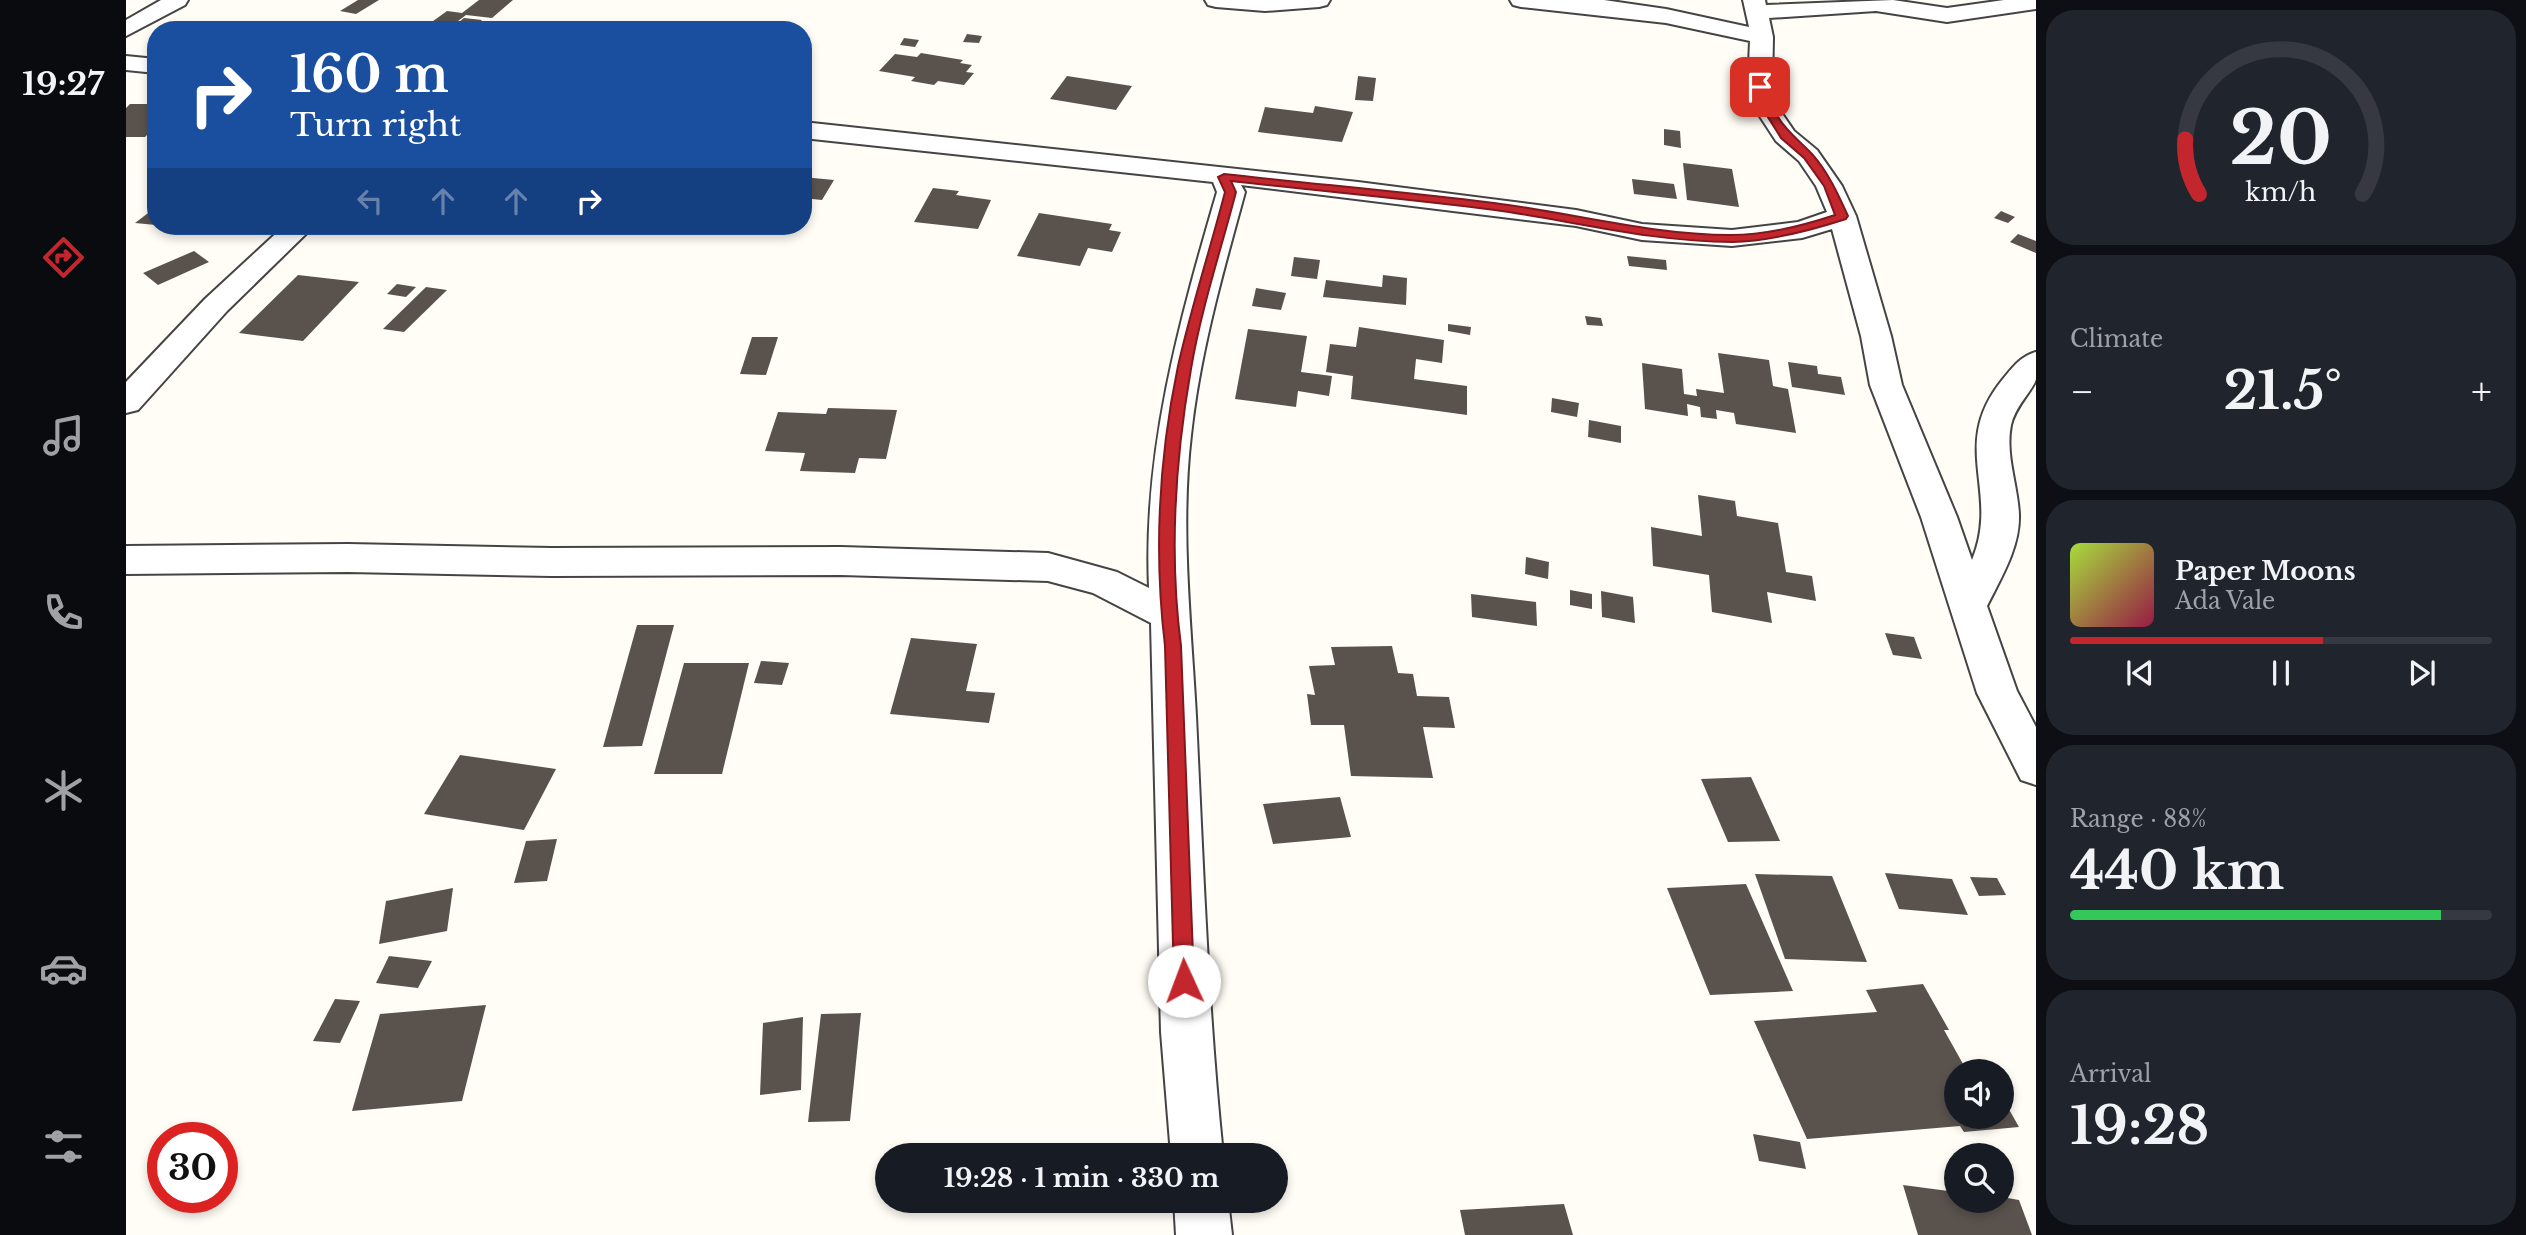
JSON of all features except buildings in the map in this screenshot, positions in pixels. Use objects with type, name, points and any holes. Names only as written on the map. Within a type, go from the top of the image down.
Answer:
[{"type":"street","points":[[126,29],[177,0]]},
{"type":"street","points":[[1216,0],[1265,4],[1320,0]]},
{"type":"street","points":[[1521,0],[1593,4],[1666,16],[1758,16],[1876,4],[1947,15],[2036,2]]},
{"type":"street","points":[[1758,16],[1760,87],[1771,114],[1785,136],[1808,156],[1829,186],[1842,216],[1876,336],[1886,385],[1939,517],[1997,693],[2036,767]]},
{"type":"street","points":[[126,63],[147,65]]},
{"type":"street","points":[[812,131],[1492,207],[1576,218],[1642,232],[1732,238],[1760,236],[1802,230],[1842,216]]},
{"type":"street","points":[[1196,1143],[1186,1032],[1173,646],[1169,615],[1167,495],[1185,367],[1231,192],[1224,177]]},
{"type":"street","points":[[126,402],[216,305],[290,235]]},
{"type":"street","points":[[1968,606],[1990,560],[2001,521],[1991,446],[1994,420],[2011,389],[2036,362]]},
{"type":"street","points":[[126,560],[348,558],[552,562],[841,561],[914,565],[1048,566],[1104,582],[1169,615]]},
{"type":"street","points":[[1202,1213],[1204,1235]]},
{"type":"route","points":[[1184,981],[1173,646],[1169,615],[1167,495],[1185,367],[1231,192],[1224,177],[1358,190],[1576,218],[1642,232],[1682,235],[1732,238],[1760,236],[1802,230],[1842,216],[1829,186],[1808,156],[1785,136],[1771,114],[1760,87]]}]
